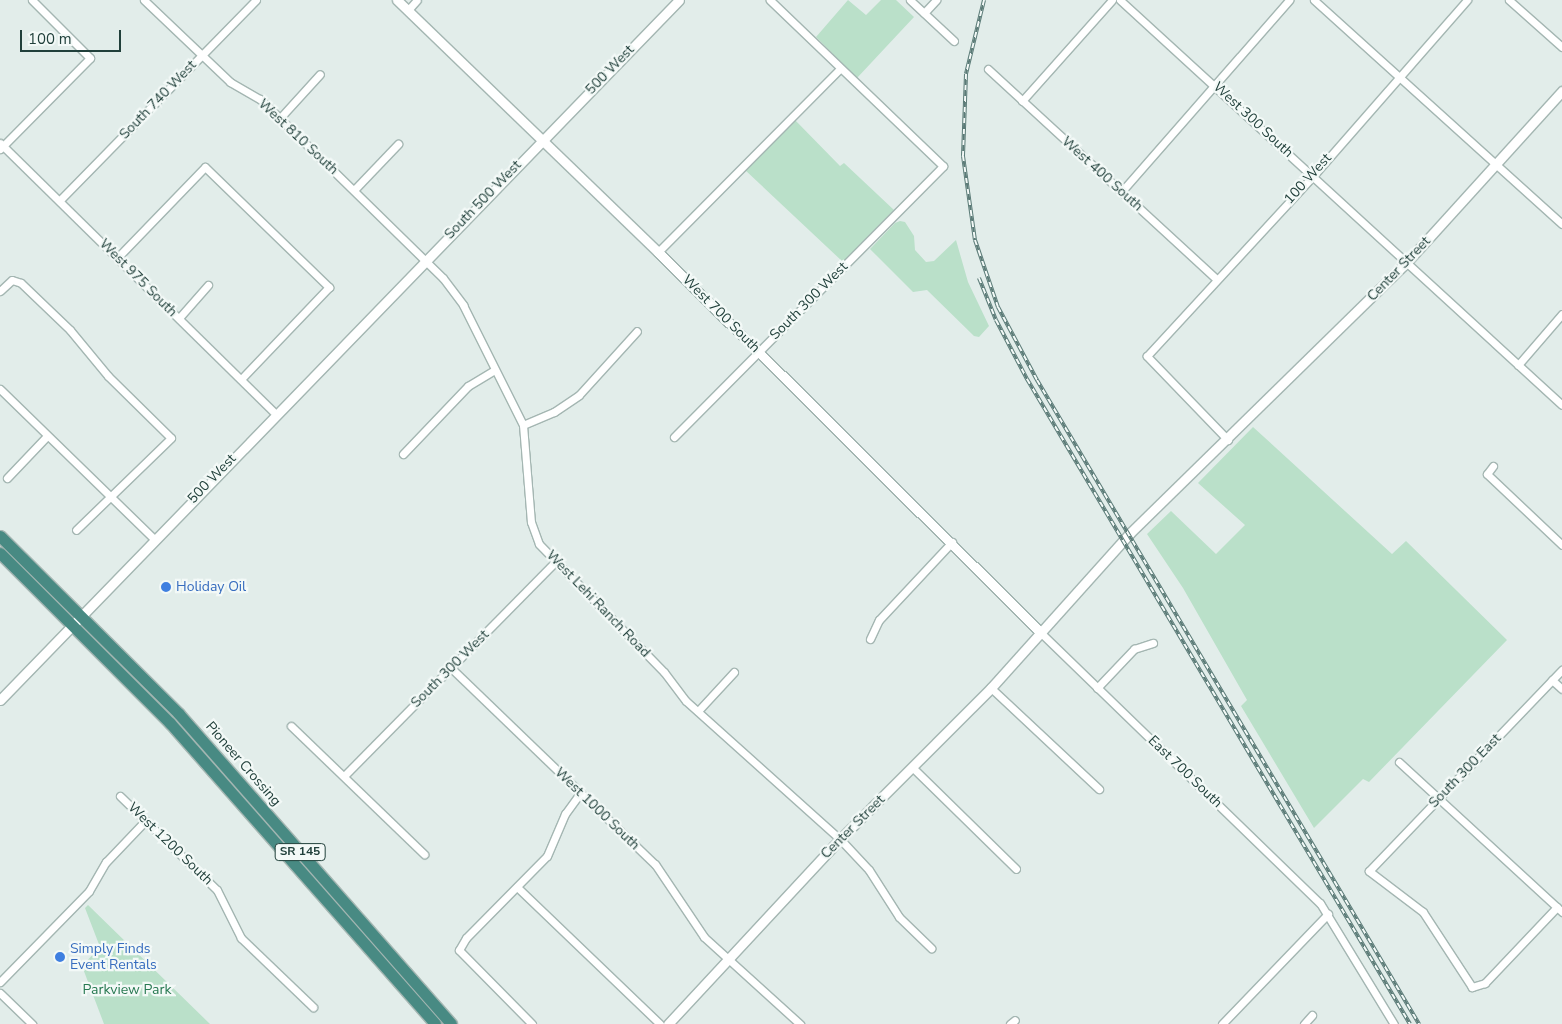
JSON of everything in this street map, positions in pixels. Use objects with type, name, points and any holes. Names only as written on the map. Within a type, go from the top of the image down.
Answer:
[{"type":"highway","name":"Pioneer Crossing","points":[[0,536],[82,615],[179,714],[451,1024]]},
{"type":"highway","name":"Pioneer Crossing","points":[[0,553],[74,624],[170,723],[435,1024]]},
{"type":"street","points":[[1,146],[90,58],[32,0]]},
{"type":"street","name":"West 810 South","points":[[144,0],[230,82],[260,99],[426,259]]},
{"type":"street","name":"South 740 West","points":[[60,200],[256,0]]},
{"type":"street","name":"West 700 South","points":[[398,0],[540,141],[658,252],[952,542],[1040,632]]},
{"type":"street","points":[[408,10],[417,0]]},
{"type":"street","name":"500 West","points":[[540,141],[679,0]]},
{"type":"street","points":[[658,252],[839,70],[770,0]]},
{"type":"street","points":[[910,0],[954,41]]},
{"type":"street","points":[[924,12],[936,0]]},
{"type":"street","points":[[1022,102],[1112,0]]},
{"type":"street","name":"West 300 South","points":[[1120,0],[1562,405]]},
{"type":"street","points":[[1122,191],[1216,86],[1289,0]]},
{"type":"street","points":[[1314,0],[1562,224]]},
{"type":"street","name":"100 West","points":[[1228,440],[1147,356],[1313,176],[1466,0]]},
{"type":"street","points":[[1509,0],[1562,48]]},
{"type":"street","name":"West 400 South","points":[[988,69],[1216,279]]},
{"type":"street","name":"South 300 West","points":[[674,437],[943,166],[839,70]]},
{"type":"street","points":[[280,118],[320,74]]},
{"type":"street","name":"Center Street","points":[[668,1024],[840,839],[991,688],[1097,571],[1407,262],[1562,91]]},
{"type":"street","name":"South 500 West","points":[[426,259],[540,141]]},
{"type":"street","points":[[354,190],[398,144]]},
{"type":"street","name":"West 975 South","points":[[1,146],[60,200],[276,414]]},
{"type":"street","points":[[118,257],[205,167],[329,287],[242,380]]},
{"type":"street","name":"500 West","points":[[1,696],[74,624],[426,259]]},
{"type":"street","name":"West Lehi Ranch Road","points":[[426,259],[463,305],[523,425],[531,522],[540,544],[698,711],[840,839],[869,870],[899,917],[931,948]]},
{"type":"street","points":[[0,291],[12,280],[21,283],[70,330],[108,376],[171,438],[76,530]]},
{"type":"street","points":[[179,318],[208,285]]},
{"type":"street","points":[[1518,365],[1562,314]]},
{"type":"street","points":[[523,425],[554,412],[579,394],[638,331]]},
{"type":"street","points":[[403,454],[468,386],[495,370]]},
{"type":"street","points":[[0,389],[154,539]]},
{"type":"street","points":[[7,478],[47,436]]},
{"type":"street","points":[[1493,466],[1487,474],[1562,545]]},
{"type":"street","points":[[870,639],[879,620],[952,542]]},
{"type":"street","name":"South 300 West","points":[[344,776],[556,561]]},
{"type":"street","name":"East 700 South","points":[[1040,632],[1320,903],[1394,1024]]},
{"type":"street","points":[[1097,688],[1134,649],[1153,644]]},
{"type":"street","name":"West 1000 South","points":[[451,668],[655,864],[692,923],[729,960],[800,1024]]},
{"type":"street","name":"South 300 East","points":[[1559,910],[1478,987],[1472,987],[1466,981],[1424,912],[1368,871],[1562,670]]},
{"type":"street","points":[[698,711],[734,672]]},
{"type":"street","points":[[1552,680],[1562,689]]},
{"type":"street","points":[[991,688],[1099,789]]},
{"type":"street","points":[[291,726],[424,854]]},
{"type":"street","points":[[1399,762],[1559,910]]},
{"type":"street","points":[[913,768],[1016,869]]},
{"type":"street","points":[[532,1024],[458,950],[466,938],[547,856],[564,814],[580,793]]},
{"type":"street","name":"West 1200 South","points":[[120,796],[217,890],[241,938],[313,1007]]},
{"type":"street","points":[[0,982],[90,891],[106,862],[145,821]]},
{"type":"street","points":[[517,887],[660,1024]]},
{"type":"street","points":[[1222,1024],[1328,914]]},
{"type":"street","points":[[0,993],[32,1024]]},
{"type":"street","points":[[1304,1024],[1312,1015]]},
{"type":"green space","points":[[848,0],[866,15],[881,0],[896,0],[914,17],[857,78],[816,37]]},
{"type":"green space","points":[[795,120],[840,166],[844,163],[894,210],[843,262],[745,170]]},
{"type":"green space","points":[[905,222],[914,236],[915,250],[926,262],[934,261],[956,240],[968,282],[989,326],[979,337],[974,336],[927,290],[913,292],[870,249],[895,223]]},
{"type":"green space","points":[[1253,427],[1392,554],[1406,541],[1507,640],[1369,782],[1363,779],[1314,828],[1241,706],[1247,700],[1183,588],[1147,534],[1171,511],[1216,554],[1245,525],[1198,483]]},
{"type":"green space","name":"Parkview Park","points":[[88,905],[210,1024],[104,1024],[82,966],[100,947],[85,908]]},
{"type":"railway","points":[[984,0],[966,74],[963,156],[975,240],[998,307],[1037,380],[1419,1024]]},
{"type":"railway","points":[[979,278],[996,320],[1027,379],[1410,1024]]},
{"type":"place","name":"Holiday Oil","points":[[166,587]]},
{"type":"place","name":"Simply Finds Event Rentals","points":[[60,957]]}]
